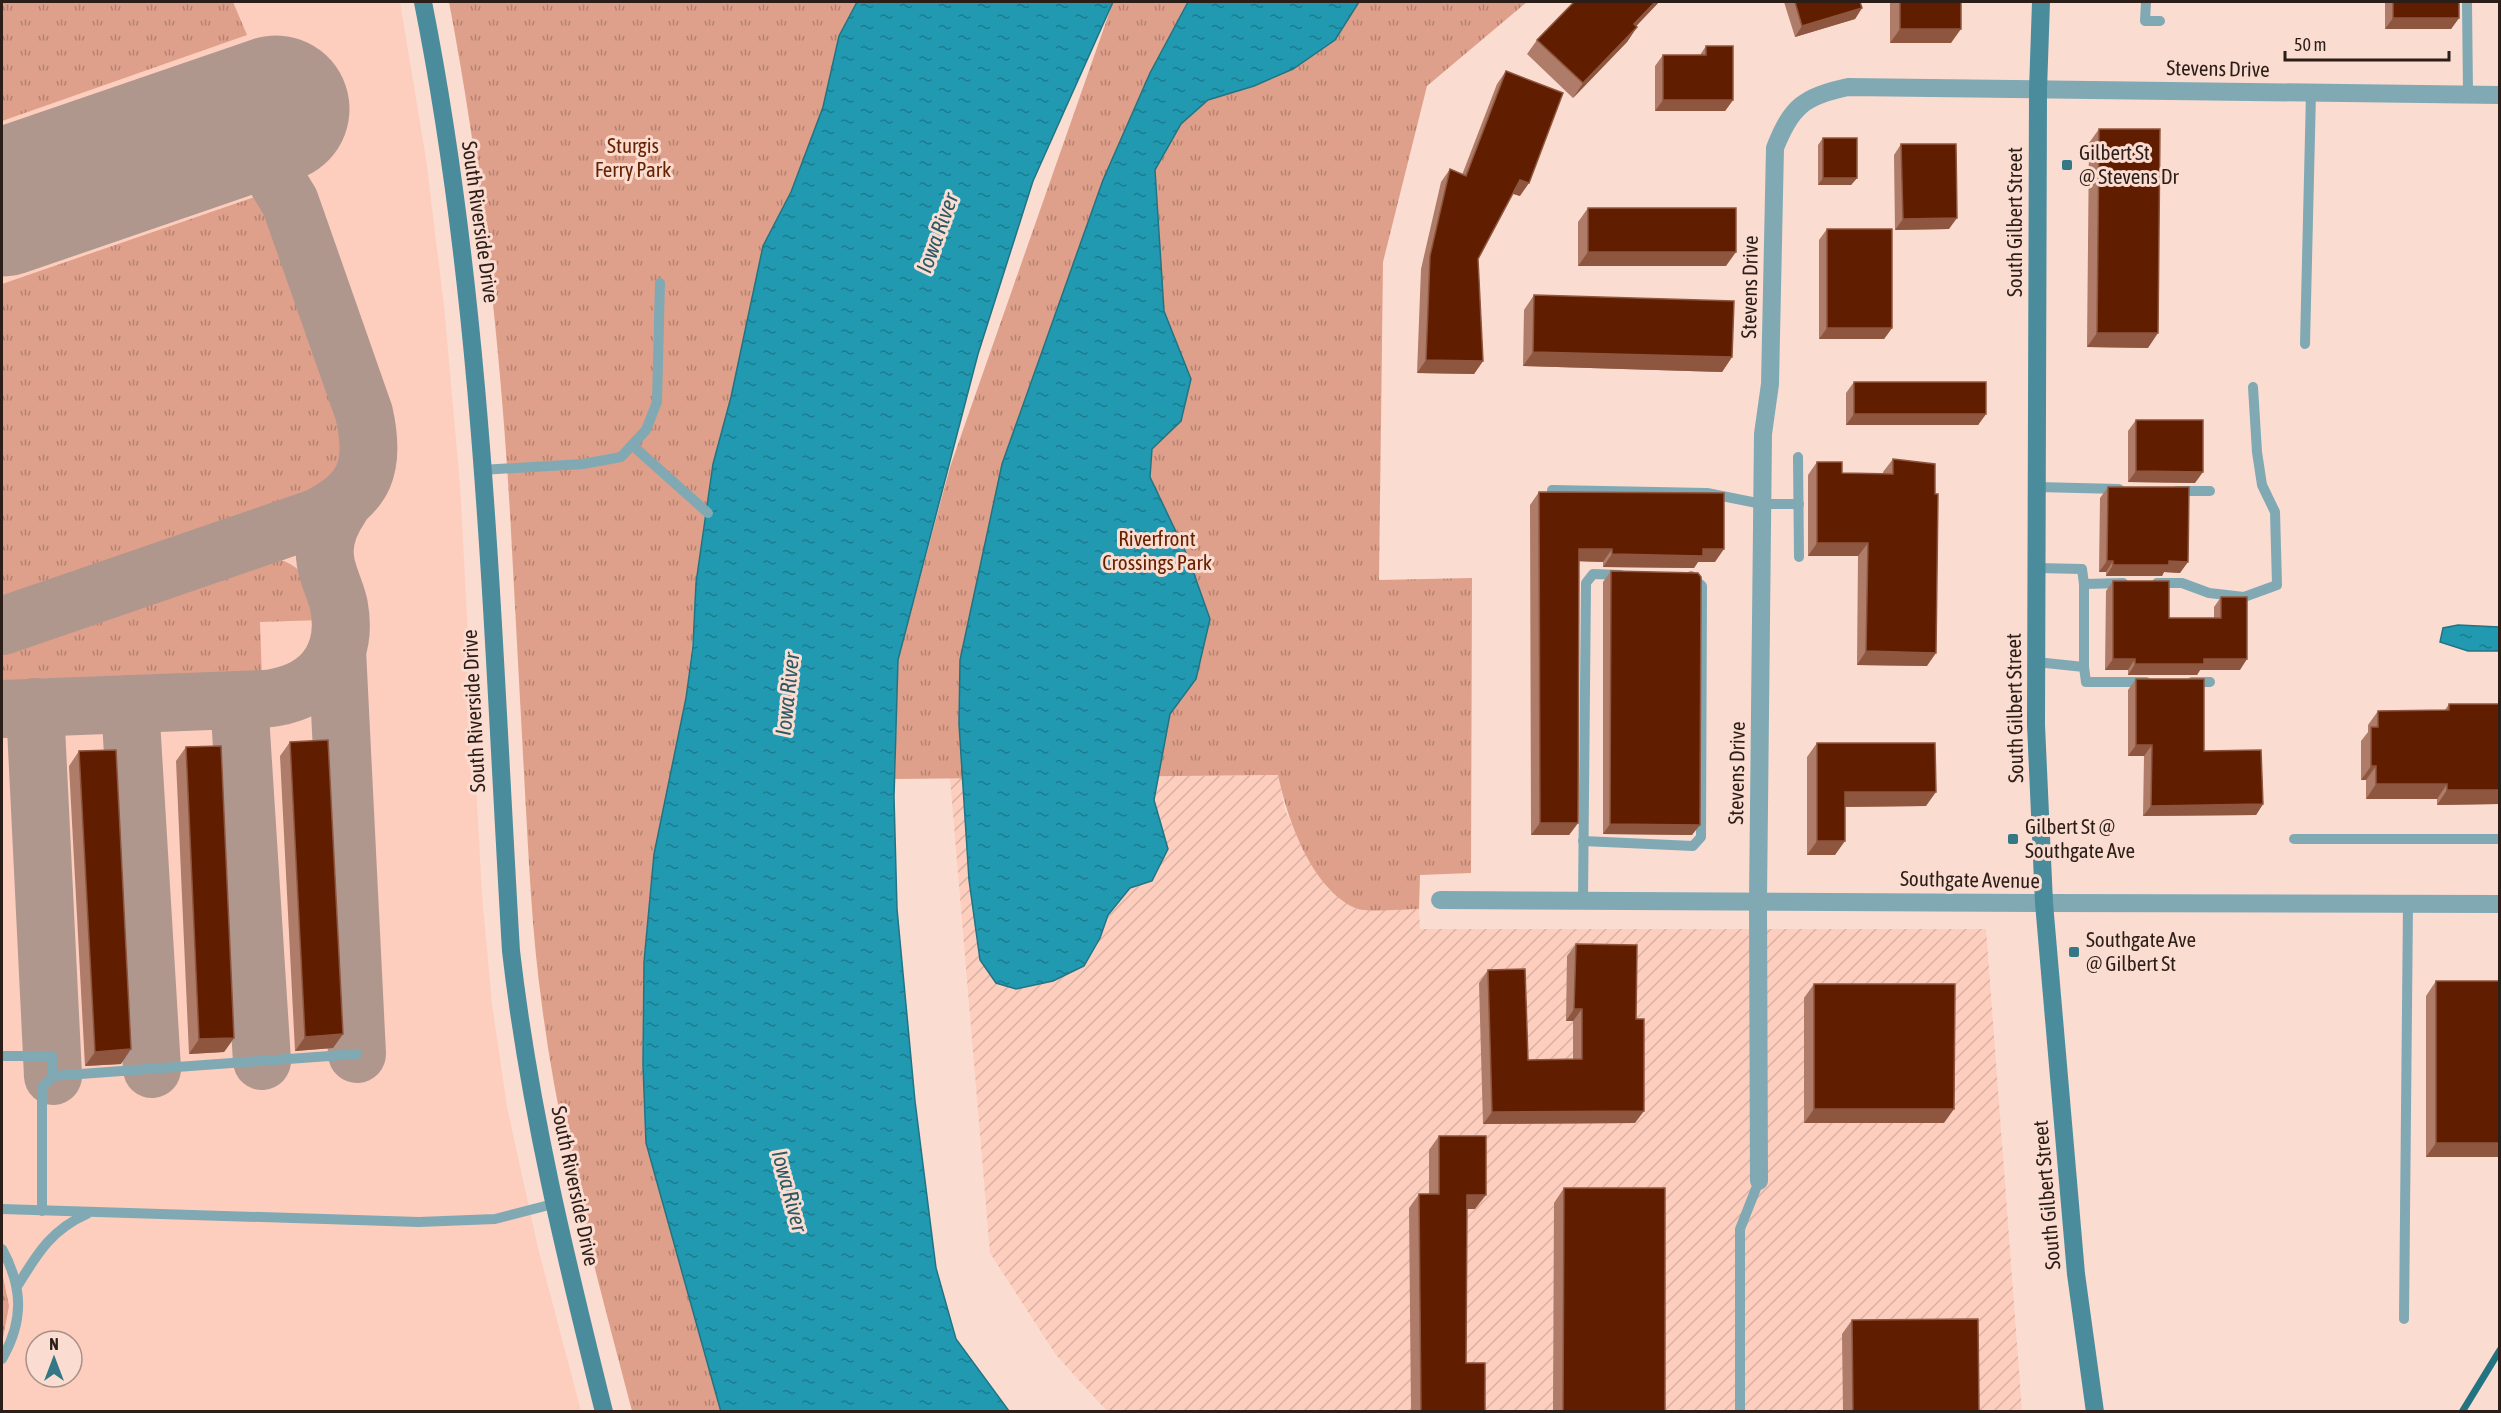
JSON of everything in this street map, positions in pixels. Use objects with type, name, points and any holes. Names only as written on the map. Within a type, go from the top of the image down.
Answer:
[{"type":"main road","name":"South Riverside Drive","points":[[423,2],[448,152],[469,306],[511,951],[521,1034],[553,1204],[604,1412]]},
{"type":"main road","name":"South Gilbert Street","points":[[2041,2],[2038,90],[2036,725],[2044,903],[2076,1274],[2095,1412]]},
{"type":"street","name":"Stevens Drive","points":[[1759,1181],[1758,900],[1763,434],[1770,384],[1775,148],[1784,125],[1800,104],[1821,93],[1848,87],[2499,95]]},
{"type":"street","name":"Southgate Avenue","points":[[1440,900],[2499,904]]},
{"type":"lane","points":[[2146,2],[2145,21],[2160,21]]},
{"type":"lane","points":[[2468,2],[2468,94]]},
{"type":"lane","points":[[2304,344],[2311,93]]},
{"type":"lane","points":[[481,470],[583,464],[621,457],[646,430],[657,402],[660,283]]},
{"type":"lane","points":[[2084,584],[2182,583],[2209,593],[2244,597],[2277,585],[2275,512],[2262,485],[2257,452],[2253,387]]},
{"type":"lane","points":[[632,445],[708,513]]},
{"type":"lane","points":[[1798,457],[1800,556]]},
{"type":"lane","points":[[2037,487],[2128,490]]},
{"type":"lane","points":[[1552,490],[1707,493],[1762,504],[1799,504]]},
{"type":"lane","points":[[2163,490],[2210,491]]},
{"type":"lane","points":[[2037,568],[2082,569],[2086,682],[2210,682]]},
{"type":"lane","points":[[1583,900],[1586,583],[1593,574],[1638,575]]},
{"type":"lane","points":[[1583,840],[1693,846],[1701,837],[1702,586],[1694,576],[1683,576]]},
{"type":"lane","points":[[2036,662],[2084,667]]},
{"type":"lane","points":[[2294,839],[2499,839]]},
{"type":"lane","points":[[2404,1319],[2408,904]]},
{"type":"lane","points":[[42,1211],[42,1088],[53,1076],[357,1054]]},
{"type":"lane","points":[[2,1056],[52,1056],[53,1076]]},
{"type":"lane","points":[[1740,1412],[1740,1229],[1759,1181]]},
{"type":"lane","points":[[2,1209],[459,1222],[495,1218],[553,1204]]},
{"type":"lane","points":[[18,1285],[33,1260],[66,1223],[92,1212]]},
{"type":"lane","points":[[2,1249],[18,1285],[18,1315],[10,1345],[2,1359]]},
{"type":"shaded area","points":[[2,2],[400,2],[426,159],[444,306],[460,485],[482,895],[492,1004],[507,1107],[538,1248],[581,1411],[2,1412]]},
{"type":"shaded area","points":[[1278,775],[1285,810],[1307,856],[1328,889],[1356,909],[1419,909],[1420,929],[1986,929],[2022,1411],[1107,1411],[1056,1355],[990,1253],[950,778]]},
{"type":"green space","points":[[2,2],[233,2],[247,35],[2,121]]},
{"type":"green space","name":"Sturgis Ferry Park","points":[[449,2],[857,2],[839,36],[823,107],[791,192],[763,246],[731,397],[713,464],[686,698],[654,854],[644,962],[643,1065],[683,1273],[721,1411],[632,1411],[581,1210],[559,1109],[542,1006],[533,926],[510,513],[495,320],[471,129]]},
{"type":"green space","name":"Riverfront Crossings Park","points":[[1113,2],[1527,2],[1427,86],[1383,262],[1379,580],[1472,578],[1471,873],[1420,875],[1419,909],[1376,911],[1360,909],[1339,898],[1326,885],[1303,850],[1288,811],[1278,775],[895,779],[898,660],[950,467]]},
{"type":"green space","points":[[260,195],[270,203],[277,219],[332,377],[346,438],[345,456],[340,468],[325,485],[316,491],[271,510],[268,516],[2,609],[2,284]]},
{"type":"green space","points":[[268,557],[291,564],[307,578],[317,597],[322,620],[260,622],[262,682],[2,691],[2,646],[255,558]]},
{"type":"green space","points":[[2,1272],[9,1306],[2,1343]]},
{"type":"water","name":"Iowa River","points":[[857,2],[1113,2],[1033,181],[978,354],[898,660],[894,797],[897,909],[915,1101],[936,1268],[956,1339],[1009,1411],[721,1412],[646,1143],[643,1065],[644,962],[654,854],[686,698],[693,646],[696,583],[713,464],[731,397],[763,246],[791,192],[823,107],[839,36]]},
{"type":"water","points":[[1188,2],[1359,2],[1335,40],[1293,69],[1254,86],[1208,100],[1181,124],[1155,170],[1164,311],[1191,379],[1181,421],[1152,449],[1150,477],[1188,557],[1210,619],[1196,679],[1170,714],[1154,800],[1168,849],[1152,881],[1130,888],[1108,915],[1100,938],[1084,966],[1053,981],[1016,989],[996,983],[980,960],[969,880],[959,724],[960,660],[1002,464],[1103,180],[1150,73]]},
{"type":"water","points":[[2458,625],[2499,627],[2499,651],[2468,651],[2440,642],[2443,628]]},
{"type":"building","points":[[1574,2],[1655,2],[1634,24],[1637,27],[1583,83],[1537,40]]},
{"type":"building","points":[[1795,2],[1860,2],[1862,8],[1802,26]]},
{"type":"building","points":[[1900,2],[1961,2],[1961,29],[1900,29]]},
{"type":"building","points":[[2393,2],[2459,2],[2459,18],[2393,18]]},
{"type":"building","points":[[1706,46],[1733,46],[1733,100],[1663,100],[1663,55],[1706,55]]},
{"type":"building","points":[[1506,71],[1563,93],[1529,183],[1520,180],[1478,259],[1483,361],[1426,360],[1430,256],[1450,169],[1466,176]]},
{"type":"building","points":[[2099,129],[2160,129],[2158,333],[2097,333]]},
{"type":"building","points":[[1823,138],[1857,138],[1857,178],[1823,178]]},
{"type":"building","points":[[1901,144],[1956,144],[1957,218],[1903,219]]},
{"type":"building","points":[[1588,208],[1736,208],[1736,252],[1588,252]]},
{"type":"building","points":[[1827,229],[1892,229],[1892,328],[1827,328]]},
{"type":"building","points":[[1534,295],[1734,301],[1732,357],[1533,352]]},
{"type":"building","points":[[1854,382],[1986,382],[1986,414],[1854,414]]},
{"type":"building","points":[[2136,420],[2203,420],[2203,472],[2136,471]]},
{"type":"building","points":[[1893,459],[1935,464],[1935,494],[1938,494],[1936,653],[1866,651],[1868,543],[1817,543],[1817,462],[1842,462],[1842,473],[1893,474]]},
{"type":"building","points":[[2108,487],[2189,487],[2188,562],[2169,561],[2169,565],[2113,565],[2113,561],[2107,561]]},
{"type":"building","points":[[1539,492],[1724,493],[1724,549],[1703,549],[1703,556],[1612,554],[1612,549],[1579,549],[1578,823],[1540,823]]},
{"type":"building","points":[[1611,571],[1698,573],[1701,577],[1700,825],[1610,824]]},
{"type":"building","points":[[2113,581],[2169,581],[2169,618],[2221,618],[2221,597],[2247,597],[2247,659],[2204,659],[2204,664],[2135,664],[2135,659],[2113,659]]},
{"type":"building","points":[[2136,679],[2204,679],[2204,751],[2261,750],[2263,804],[2151,806],[2152,745],[2136,745]]},
{"type":"building","points":[[2449,704],[2499,704],[2499,790],[2447,790],[2447,784],[2376,784],[2376,766],[2371,766],[2371,727],[2378,727],[2378,711],[2449,710]]},
{"type":"building","points":[[328,740],[343,1034],[305,1037],[290,742]]},
{"type":"building","points":[[1817,743],[1935,743],[1936,792],[1845,792],[1845,841],[1817,841]]},
{"type":"building","points":[[221,746],[234,1038],[199,1039],[186,747]]},
{"type":"building","points":[[116,750],[131,1049],[95,1052],[79,751]]},
{"type":"building","points":[[1576,944],[1637,945],[1636,1019],[1644,1019],[1644,1111],[1492,1112],[1488,970],[1525,969],[1528,1060],[1582,1059],[1582,1009],[1574,1009]]},
{"type":"building","points":[[2436,981],[2499,981],[2499,1143],[2436,1143]]},
{"type":"building","points":[[1814,984],[1955,984],[1954,1109],[1814,1109]]},
{"type":"building","points":[[1439,1136],[1486,1136],[1486,1195],[1467,1195],[1466,1363],[1485,1363],[1485,1412],[1421,1412],[1419,1194],[1439,1194]]},
{"type":"building","points":[[1564,1188],[1665,1188],[1665,1412],[1563,1412]]},
{"type":"building","points":[[1978,1319],[1979,1412],[1853,1412],[1852,1320]]},
{"type":"waterway","points":[[2462,1412],[2500,1350]]},
{"type":"taxiway","points":[[2,626],[316,518],[346,499],[363,476],[369,448],[364,413],[290,202],[271,171],[246,152],[212,138],[177,142]]},
{"type":"taxiway","points":[[2,709],[264,699],[283,696],[313,682],[325,671],[339,643],[341,626],[339,606],[327,570],[325,543],[328,530],[341,506]]},
{"type":"taxiway","points":[[337,650],[357,1054]]},
{"type":"taxiway","points":[[239,700],[262,1061]]},
{"type":"taxiway","points":[[130,704],[152,1069]]},
{"type":"taxiway","points":[[35,707],[53,1076]]},
{"type":"runway","points":[[2,203],[276,109]]},
{"type":"place","name":"Gilbert St @ Stevens Dr","points":[[2067,165]]},
{"type":"place","name":"Gilbert St @ Southgate Ave","points":[[2013,839]]},
{"type":"place","name":"Southgate Ave @ Gilbert St","points":[[2074,952]]}]
